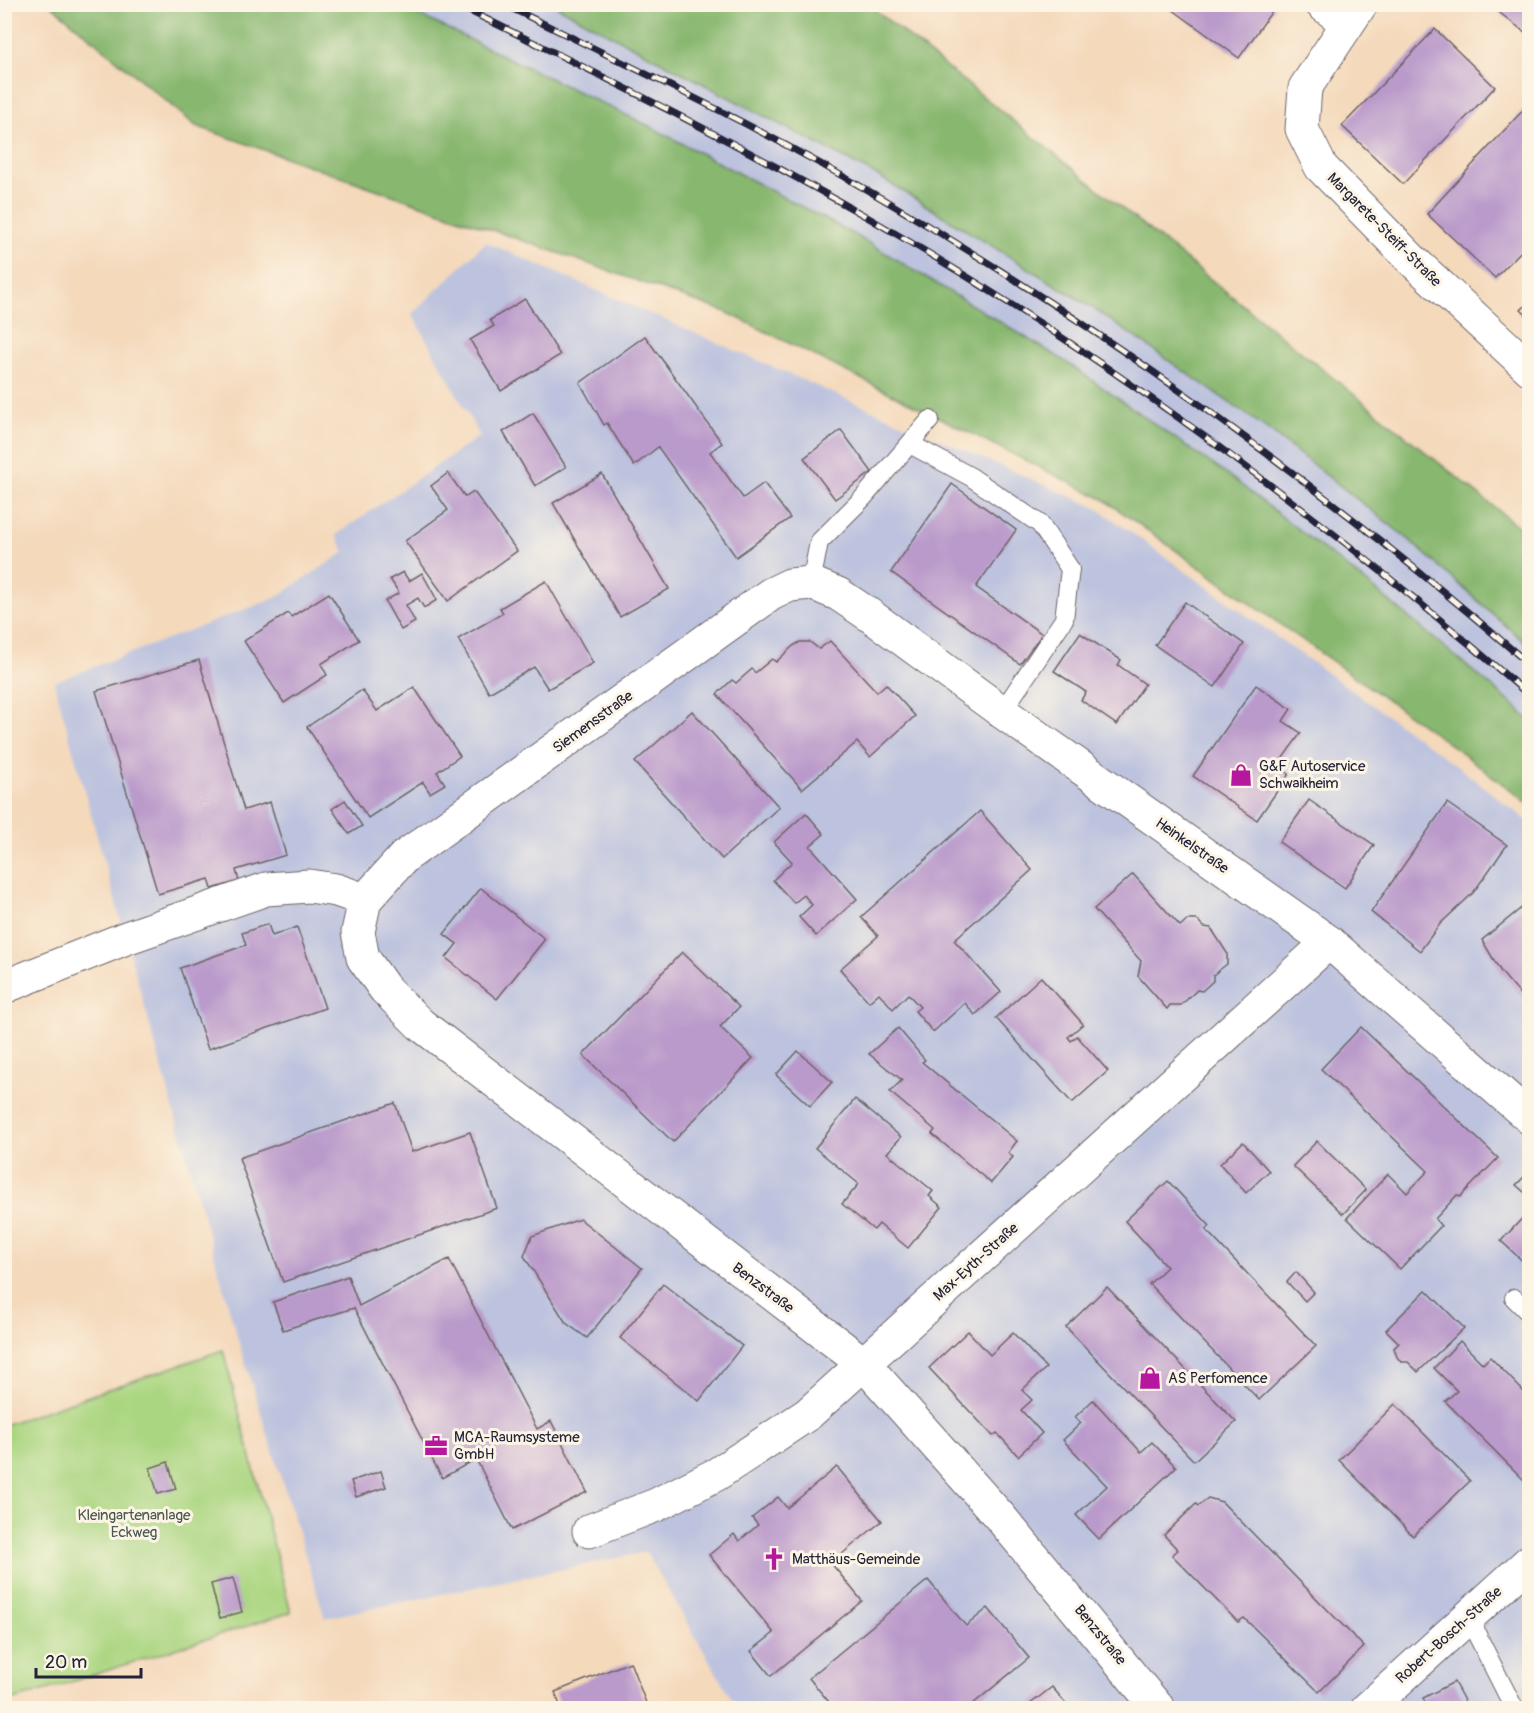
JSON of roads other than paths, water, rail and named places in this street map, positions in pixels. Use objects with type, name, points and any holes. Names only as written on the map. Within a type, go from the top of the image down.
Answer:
[{"type":"street","name":"Margarete-Steiff-Straße","points":[[1343,11],[1305,88],[1302,129],[1321,167],[1411,259],[1530,369]]},
{"type":"street","name":"Siemensstraße","points":[[365,900],[404,857],[771,594],[790,585],[824,589]]},
{"type":"street","name":"Heinkelstraße","points":[[824,589],[1329,942],[1530,1118]]},
{"type":"street","points":[[4,987],[126,938],[266,889],[309,886],[336,890],[365,900]]},
{"type":"street","name":"Benzstraße","points":[[365,900],[358,932],[363,958],[385,989],[420,1024],[864,1364],[1001,1518],[1109,1645],[1158,1708]]},
{"type":"street","name":"Max-Eyth-Straße","points":[[589,1532],[656,1505],[717,1473],[808,1414],[1329,942]]},
{"type":"street","name":"Robert-Bosch-Straße","points":[[1368,1708],[1468,1617],[1528,1568]]},
{"type":"lane","points":[[824,589],[819,542],[863,498],[930,420]]},
{"type":"lane","points":[[910,444],[971,477],[1040,524],[1070,569],[1064,619],[1002,712]]},
{"type":"lane","points":[[1514,1298],[1530,1314]]},
{"type":"lane","points":[[1468,1617],[1514,1708]]},
{"type":"railway","points":[[455,4],[766,161],[867,217],[1042,324],[1210,440],[1292,502],[1373,565],[1530,696]]},
{"type":"railway","points":[[503,4],[788,146],[881,198],[1051,303],[1135,359],[1297,476],[1454,600],[1530,665]]},
{"type":"place","name":"G&F Autoservice Schwaikheim","points":[[1241,775]]},
{"type":"place","name":"AS Perfomence","points":[[1150,1378]]},
{"type":"place","name":"MCA-Raumsysteme GmbH","points":[[436,1446]]},
{"type":"place","name":"Matthäus-Gemeinde","points":[[774,1559]]},
{"type":"park label","name":"Kleingartenanlage Eckweg","points":[[134,1524]]}]
